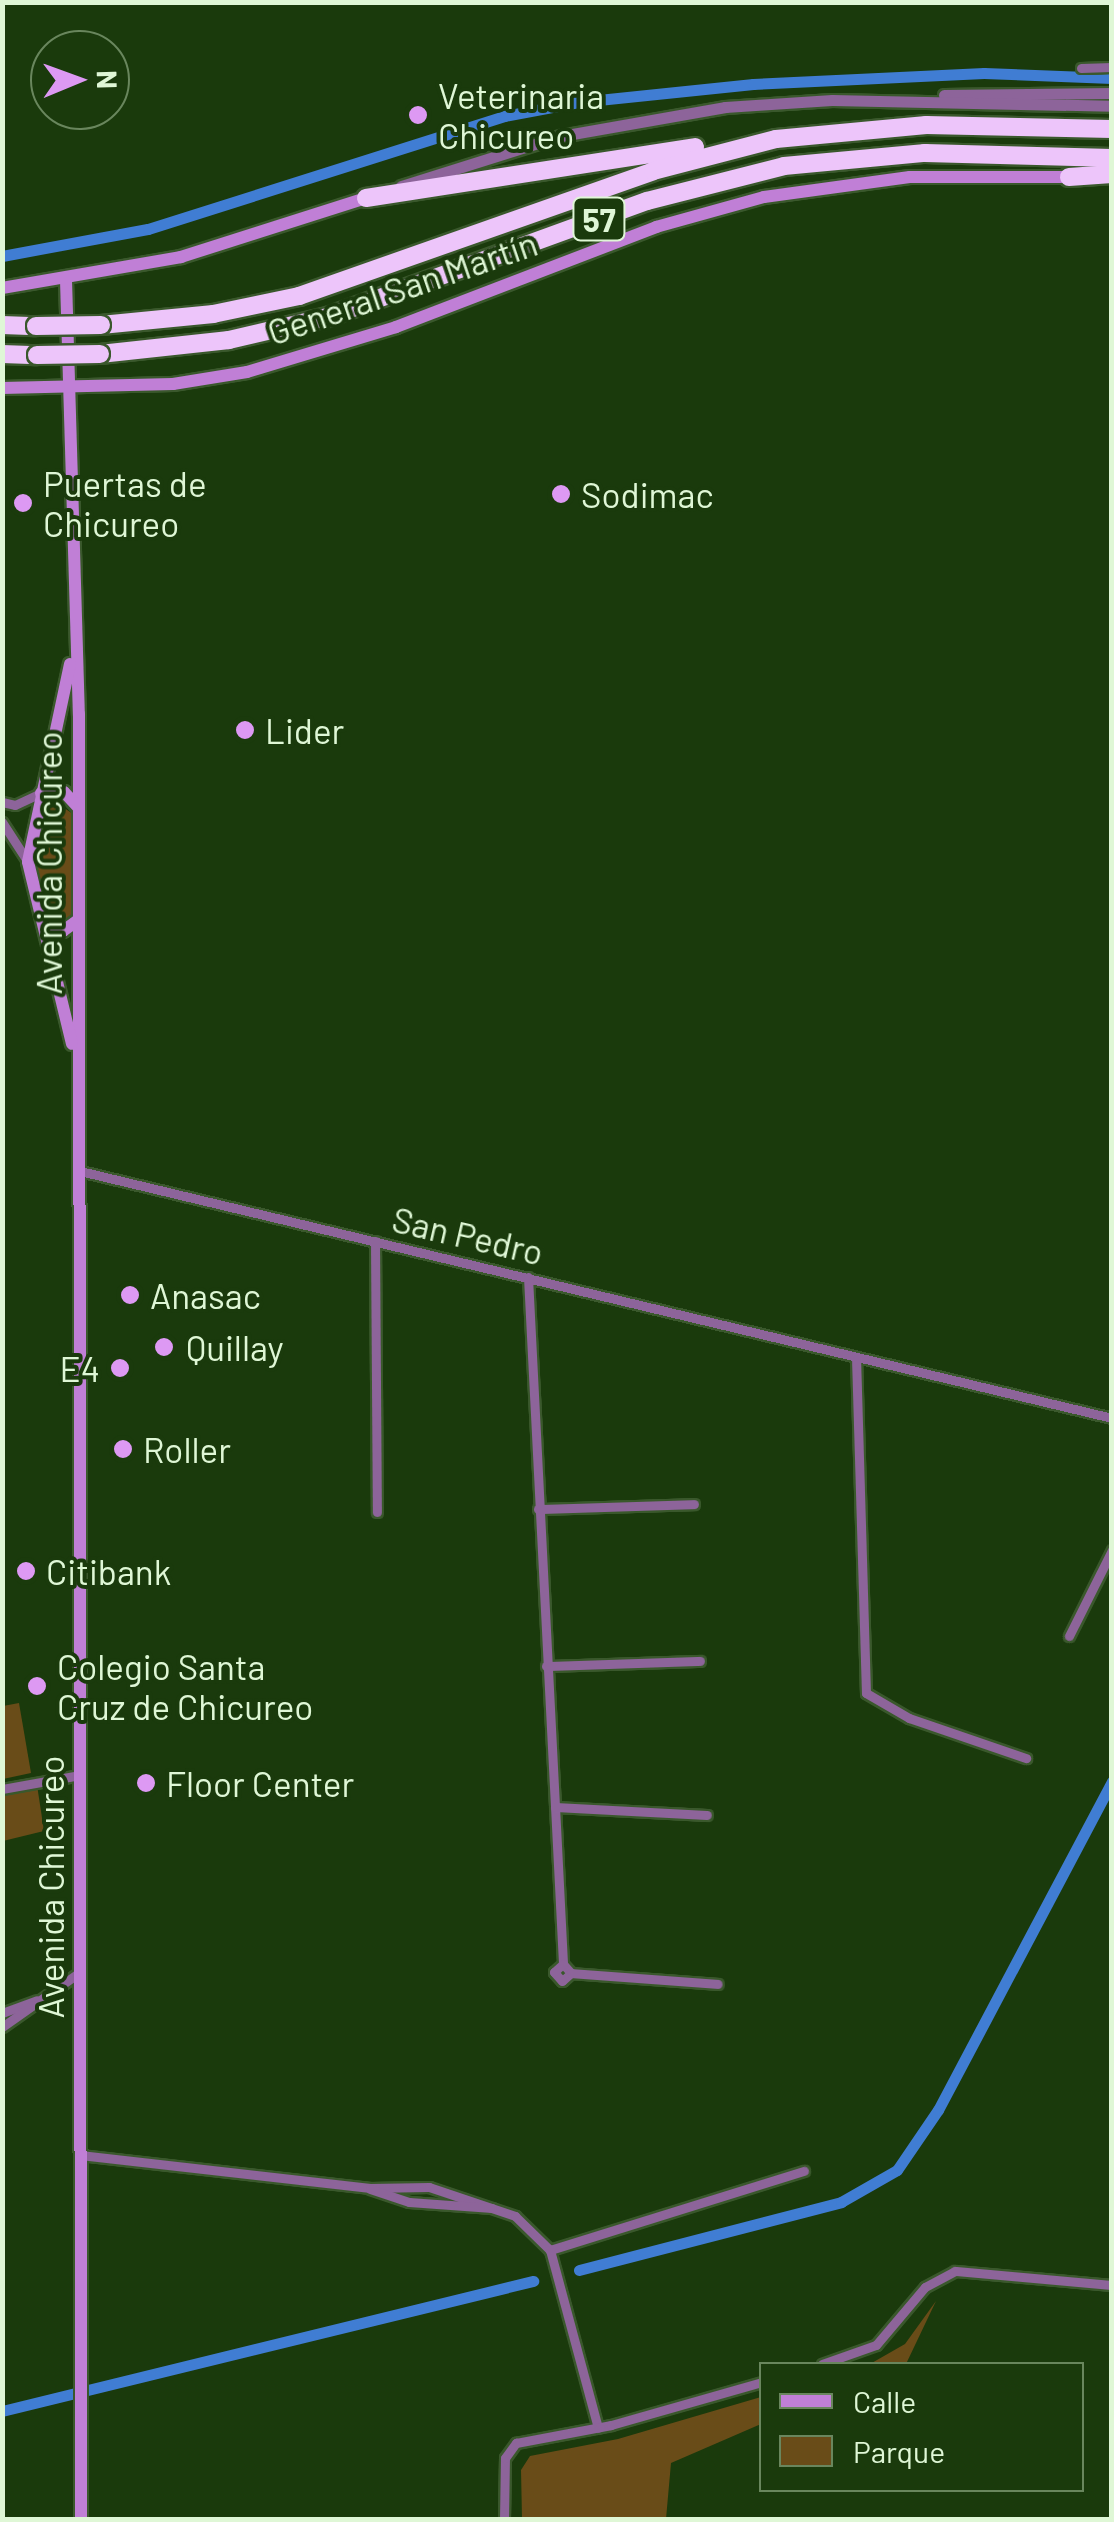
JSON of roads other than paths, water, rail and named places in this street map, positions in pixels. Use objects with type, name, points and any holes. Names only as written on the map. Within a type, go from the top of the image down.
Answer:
[{"type":"highway","name":"57","points":[[2,325],[101,325],[213,314],[299,296],[654,170],[776,139],[926,125],[1112,129]]},
{"type":"highway","points":[[366,198],[776,139]]},
{"type":"highway","name":"57","points":[[2,354],[100,354],[230,340],[328,317],[647,202],[784,166],[924,153],[1112,158]]},
{"type":"highway","points":[[1069,178],[1112,177]]},
{"type":"main road","name":"General San Martín","points":[[2,388],[172,384],[263,368],[396,326],[656,227],[764,197],[910,177],[1069,178]]},
{"type":"main road","points":[[2,288],[66,280],[181,257],[366,198]]},
{"type":"main road","name":"Avenida Chicureo","points":[[66,280],[72,652],[79,809],[81,2520]]},
{"type":"main road","name":"Avenida Chicureo","points":[[72,652],[28,862],[78,1075]]},
{"type":"main road","points":[[42,793],[66,793],[79,809]]},
{"type":"main road","points":[[42,920],[64,931],[78,920]]},
{"type":"street","points":[[1081,68],[1112,67]]},
{"type":"street","points":[[915,100],[1006,90],[1112,92]]},
{"type":"street","points":[[366,198],[503,151],[616,124],[759,104],[915,100],[1112,106]]},
{"type":"street","points":[[2,802],[23,803],[42,793]]},
{"type":"street","points":[[2,822],[28,862]]},
{"type":"street","name":"San Pedro","points":[[80,1171],[1112,1418]]},
{"type":"street","points":[[375,1241],[376,1512]]},
{"type":"street","points":[[528,1278],[563,1964],[555,1977],[565,1981],[571,1973]]},
{"type":"street","points":[[856,1358],[866,1694],[896,1713],[1026,1758]]},
{"type":"street","points":[[538,1509],[694,1504]]},
{"type":"street","points":[[1069,1636],[1112,1550]]},
{"type":"street","points":[[546,1666],[700,1661]]},
{"type":"street","points":[[2,1790],[80,1775]]},
{"type":"street","points":[[555,1807],[708,1815]]},
{"type":"street","points":[[563,1964],[571,1973],[718,1984]]},
{"type":"street","points":[[2,2027],[80,1972]]},
{"type":"street","points":[[2,2013],[40,1999]]},
{"type":"street","points":[[80,2155],[370,2188],[429,2187],[495,2208],[531,2226],[550,2250],[598,2428]]},
{"type":"street","points":[[550,2250],[804,2171]]},
{"type":"street","points":[[370,2188],[409,2202],[495,2208]]},
{"type":"street","points":[[827,2362],[876,2344],[925,2287],[955,2271],[1112,2286]]},
{"type":"street","points":[[504,2520],[505,2462],[512,2446],[598,2428],[759,2383]]},
{"type":"waterway","points":[[2,256],[148,229],[504,116],[579,102],[753,84],[984,73],[1112,78]]},
{"type":"waterway","points":[[579,2270],[841,2202],[897,2170],[938,2110],[1112,1781]]},
{"type":"waterway","points":[[2,2411],[533,2281]]},
{"type":"place","name":"Veterinaria Chicureo","points":[[418,115]]},
{"type":"place","name":"Sodimac","points":[[561,494]]},
{"type":"place","name":"Puertas de Chicureo","points":[[23,503]]},
{"type":"place","name":"Lider","points":[[245,730]]},
{"type":"place","name":"Anasac","points":[[130,1295]]},
{"type":"place","name":"Quillay","points":[[164,1347]]},
{"type":"place","name":"E4","points":[[120,1368]]},
{"type":"place","name":"Roller","points":[[123,1449]]},
{"type":"place","name":"Citibank","points":[[26,1571]]},
{"type":"place","name":"Colegio Santa Cruz de Chicureo","points":[[37,1686]]},
{"type":"place","name":"Floor Center","points":[[146,1783]]}]
